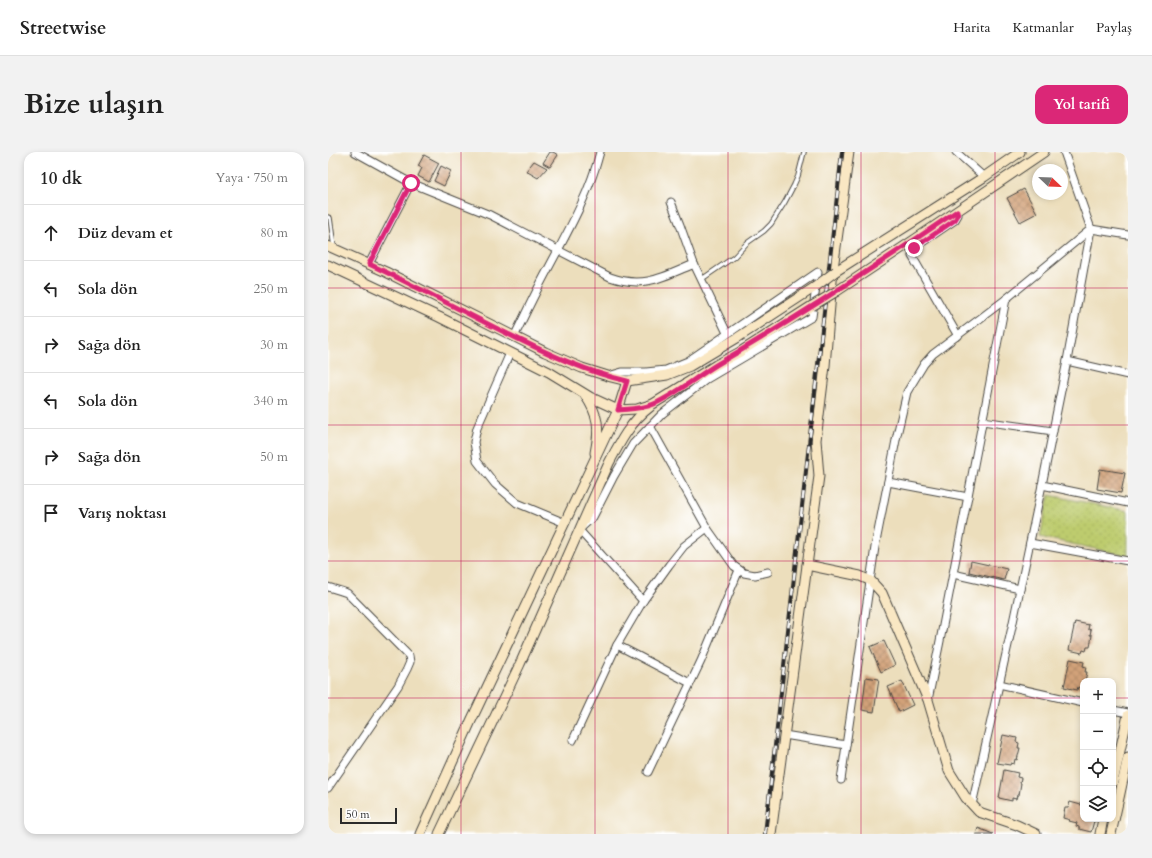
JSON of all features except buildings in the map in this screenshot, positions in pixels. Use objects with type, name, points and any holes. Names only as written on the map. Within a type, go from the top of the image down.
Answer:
[{"type":"main road","points":[[771,834],[819,476],[816,440],[825,366],[833,269],[849,152]]},
{"type":"main road","points":[[331,247],[369,264],[546,352],[582,368],[627,381],[667,375],[690,366],[737,338],[815,287],[836,271],[984,177],[1020,152]]},
{"type":"main road","points":[[439,834],[520,664],[609,463],[623,437],[635,420],[653,404],[740,352],[836,291],[1044,152]]},
{"type":"main road","points":[[328,265],[439,317],[549,372],[618,410],[636,409],[653,404]]},
{"type":"main road","points":[[420,834],[471,721],[618,410],[627,381]]},
{"type":"main road","points":[[583,392],[597,416],[598,431],[592,465]]},
{"type":"main road","points":[[565,523],[580,529]]},
{"type":"main road","points":[[807,565],[860,576],[870,581],[882,593],[928,700],[949,771],[966,798],[979,812],[1017,825],[1036,834]]},
{"type":"main road","points":[[1116,768],[1128,714]]},
{"type":"main road","points":[[1111,834],[1128,757]]},
{"type":"main road","points":[[1100,834],[1102,822]]},
{"type":"street","points":[[355,152],[411,183],[490,215],[610,277],[625,282],[640,283],[656,280],[694,264]]},
{"type":"street","points":[[514,337],[580,209],[600,152]]},
{"type":"street","points":[[956,152],[984,177]]},
{"type":"street","points":[[972,805],[1042,485],[1067,361],[1091,229],[1064,152]]},
{"type":"street","points":[[369,264],[411,183]]},
{"type":"street","points":[[671,202],[694,264],[727,333]]},
{"type":"street","points":[[957,211],[958,215],[955,220],[914,248],[912,256],[958,336]]},
{"type":"street","points":[[841,780],[875,547],[907,392],[924,364],[933,354],[958,336],[1091,229],[1128,235]]},
{"type":"street","points":[[608,376],[622,372],[666,370],[688,361],[818,272],[812,318],[707,379],[662,414],[633,444],[614,476],[593,517],[580,529],[643,601]]},
{"type":"street","points":[[928,700],[1006,298]]},
{"type":"street","points":[[510,353],[477,428],[474,442],[477,461],[495,484],[517,503],[565,523]]},
{"type":"street","points":[[1067,361],[1128,374]]},
{"type":"street","points":[[982,421],[1053,431]]},
{"type":"street","points":[[650,426],[708,528],[734,566],[744,573],[755,575],[768,572]]},
{"type":"street","points":[[888,482],[968,497]]},
{"type":"street","points":[[1042,485],[1128,503]]},
{"type":"street","points":[[573,740],[617,646],[643,601],[684,546],[708,528]]},
{"type":"street","points":[[1030,543],[1128,561]]},
{"type":"street","points":[[648,772],[701,661],[739,570]]},
{"type":"street","points":[[953,574],[1020,589]]},
{"type":"street","points":[[328,587],[347,593],[409,656],[410,662],[398,686],[328,788]]},
{"type":"street","points":[[617,646],[690,683]]},
{"type":"street","points":[[999,684],[1080,702]]},
{"type":"street","points":[[1116,711],[1128,714]]},
{"type":"street","points":[[784,735],[846,745]]},
{"type":"lane","points":[[701,279],[734,257],[747,243],[771,224],[794,185],[798,176],[804,152]]},
{"type":"lane","points":[[328,217],[330,218],[331,247]]},
{"type":"green space","points":[[1049,495],[1128,511],[1128,556],[1040,537]]},
{"type":"railway","points":[[765,834],[842,152]]},
{"type":"route","points":[[411,183],[369,264],[546,352],[582,368],[627,381],[618,410],[636,409],[653,404],[740,352],[957,211],[958,215],[955,220],[914,248]]}]
